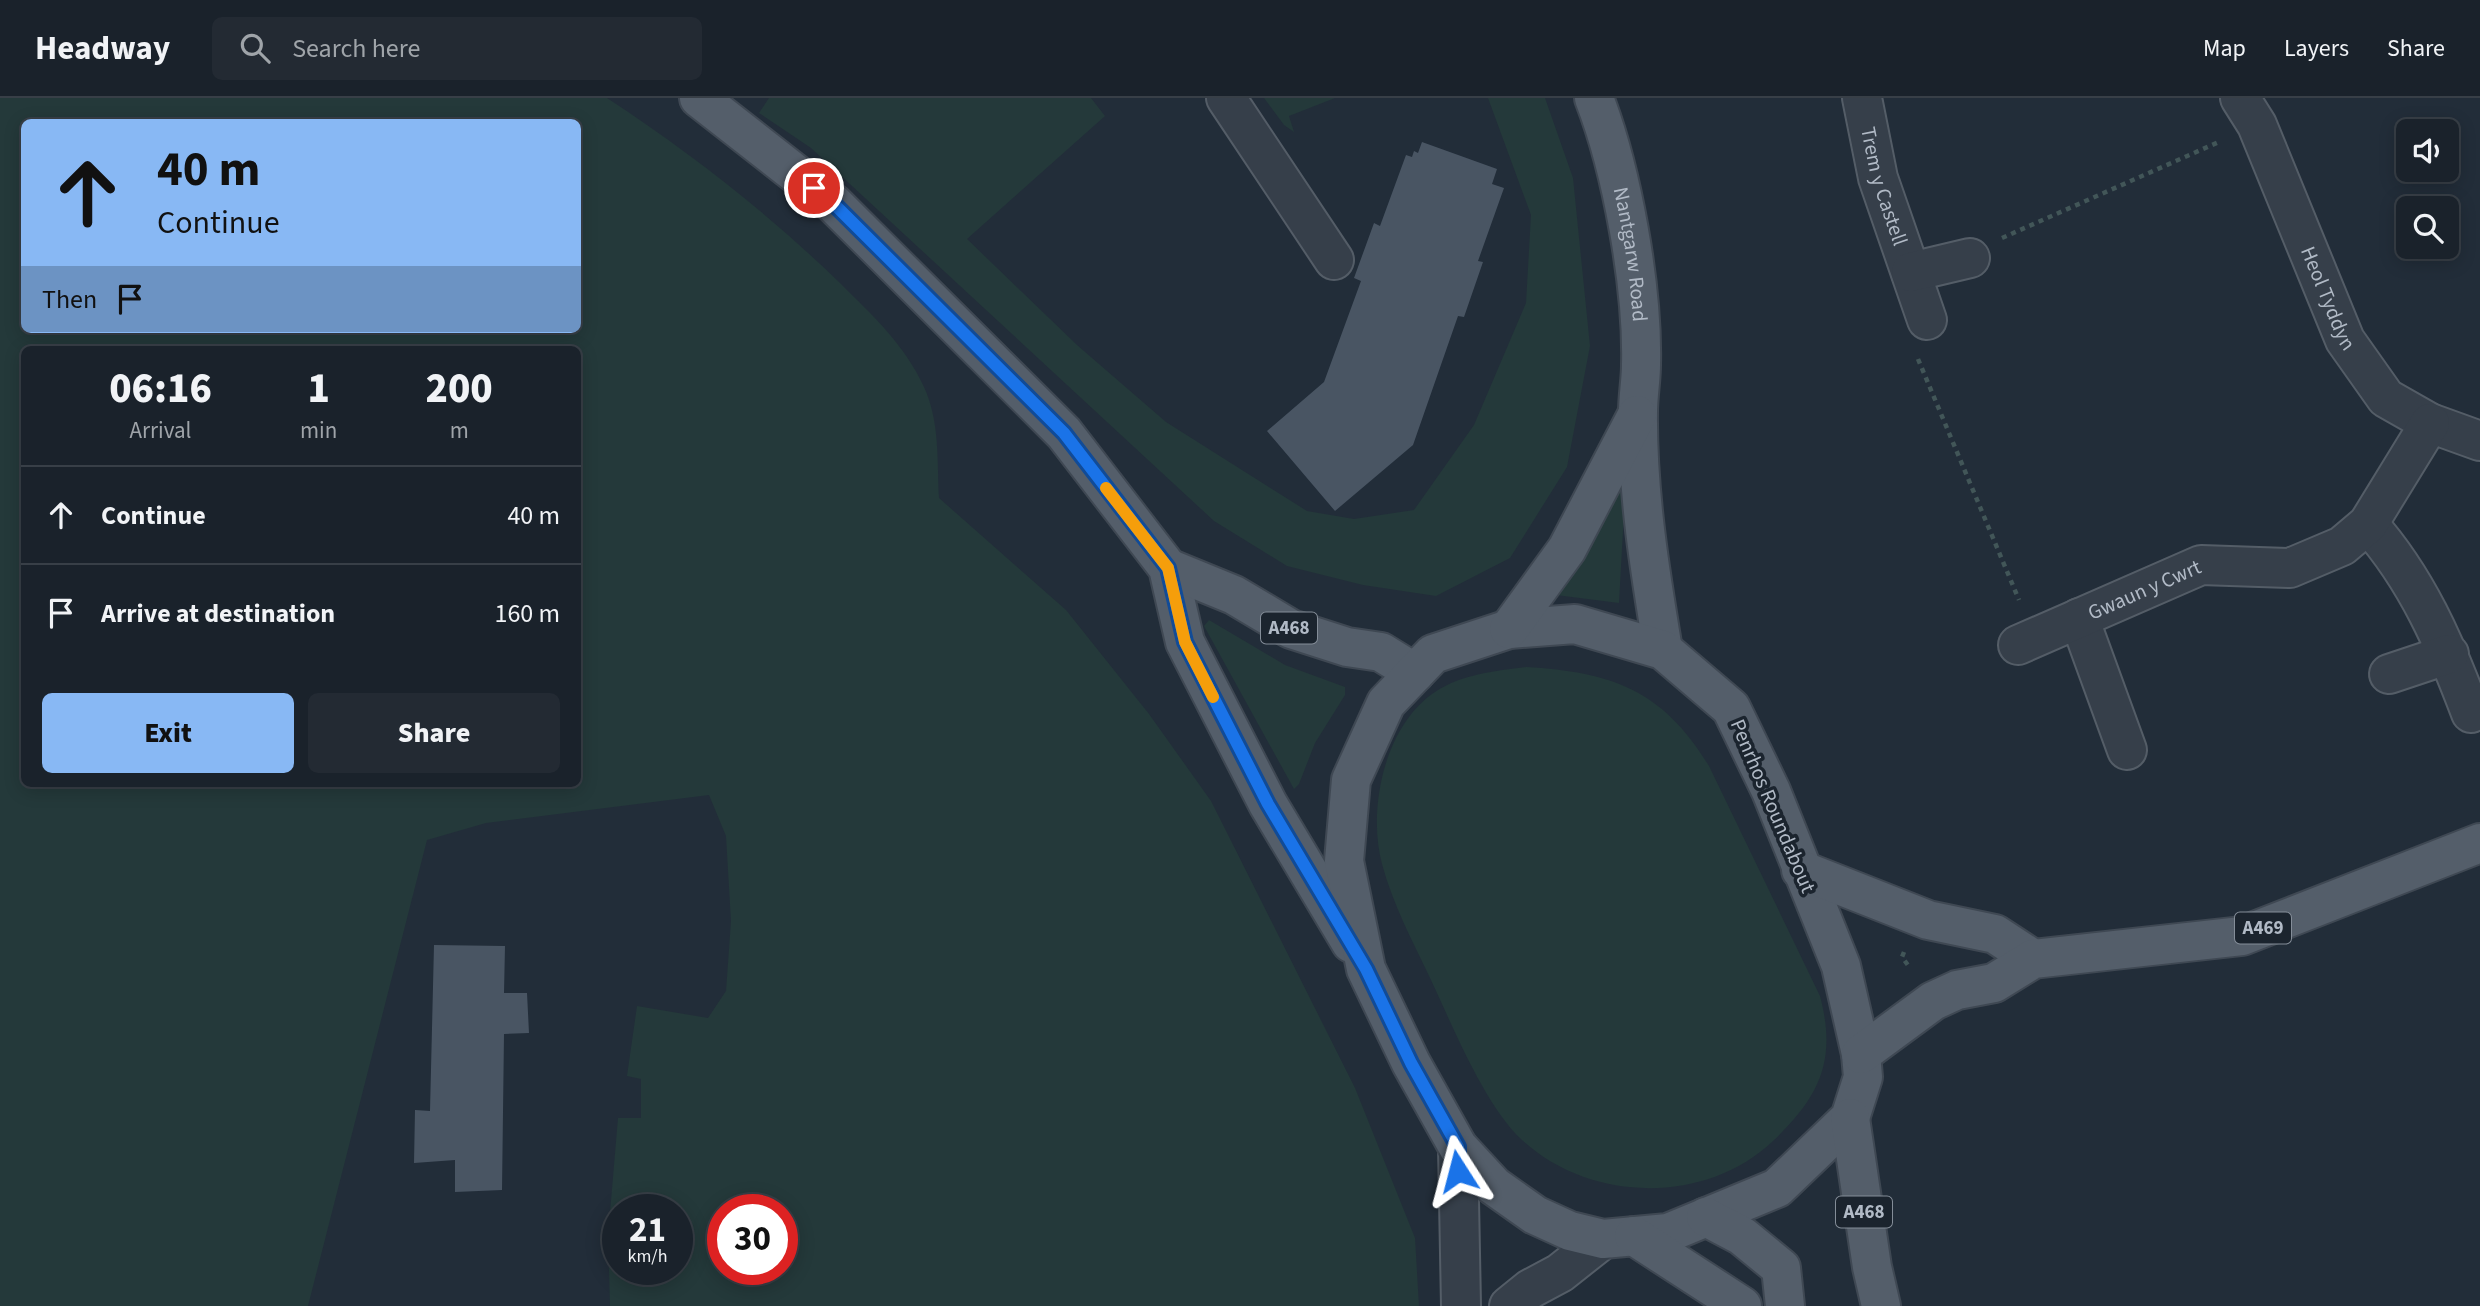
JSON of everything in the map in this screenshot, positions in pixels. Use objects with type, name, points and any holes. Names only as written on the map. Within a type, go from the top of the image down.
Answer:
[{"type":"main road","points":[[699,98],[833,203],[1064,433],[1168,568],[1185,642],[1268,804],[1366,969]]},
{"type":"main road","name":"Nantgarw Road","points":[[1594,98],[1625,214],[1637,295],[1641,364],[1638,413],[1648,562],[1663,650]]},
{"type":"main road","name":"Nantgarw Road","points":[[1509,629],[1567,549],[1638,413]]},
{"type":"main road","name":"A468","points":[[1168,568],[1234,595],[1291,629],[1347,648],[1381,652],[1415,673]]},
{"type":"main road","name":"Penrhos Roundabout","points":[[1575,624],[1663,650],[1731,708],[1771,791],[1841,966],[1861,1054],[1863,1077],[1850,1118],[1777,1188],[1668,1233],[1618,1237],[1570,1231],[1535,1216],[1494,1186],[1458,1147],[1411,1063],[1366,969],[1344,861],[1351,780],[1386,703],[1433,654],[1509,629],[1575,624]]},
{"type":"main road","name":"A469","points":[[1861,1054],[1933,1001],[1957,990],[1994,984],[2033,959],[2242,936],[2480,843]]},
{"type":"main road","points":[[1801,870],[1928,920],[1995,934],[2033,959]]},
{"type":"main road","name":"A468","points":[[1850,1118],[1871,1267],[1881,1306]]},
{"type":"main road","points":[[1706,1217],[1742,1236],[1781,1268],[1785,1306]]},
{"type":"main road","points":[[1618,1237],[1742,1306]]},
{"type":"street","points":[[1226,98],[1334,260]]},
{"type":"street","name":"Trem y Castell","points":[[1862,98],[1878,178],[1927,320]]},
{"type":"street","name":"Heol Tyddyn","points":[[2248,111],[2345,340],[2386,398],[2430,424],[2480,441]]},
{"type":"street","name":"Trem y Castell","points":[[1910,272],[1970,258]]},
{"type":"street","name":"Gwaun y Cwrt","points":[[2026,641],[2201,565],[2290,568],[2342,546],[2368,524],[2430,424]]},
{"type":"street","points":[[2368,524],[2398,558],[2449,654],[2471,713]]},
{"type":"street","name":"Gwaun y Cwrt","points":[[2079,618],[2127,750]]},
{"type":"street","points":[[2389,674],[2449,654]]},
{"type":"street","points":[[1458,1147],[1461,1306]]},
{"type":"street","points":[[1509,1306],[1530,1289],[1618,1237]]},
{"type":"path","points":[[1970,258],[1990,243],[2248,111]]},
{"type":"path","points":[[1927,320],[1914,350],[2026,641]]},
{"type":"green space","points":[[0,98],[607,98],[669,140],[757,209],[814,258],[865,308],[908,358],[924,387],[933,414],[939,498],[1066,610],[1149,714],[1211,801],[1355,1088],[1415,1238],[1419,1306],[610,1306],[609,1285],[693,1285],[693,1194],[612,1194],[618,1118],[641,1118],[641,1079],[627,1076],[637,1006],[708,1018],[726,991],[731,921],[726,836],[709,795],[486,823],[427,840],[308,1306],[0,1306]]},
{"type":"green space","points":[[769,98],[1091,98],[1105,116],[967,239],[1077,345],[1166,422],[1307,511],[1354,519],[1414,510],[1474,425],[1526,303],[1531,215],[1488,98],[1545,98],[1573,178],[1590,346],[1567,467],[1510,558],[1436,596],[1363,585],[1287,566],[1214,521],[811,148],[759,113]]},
{"type":"green space","points":[[1264,98],[1335,98],[1289,116],[1294,132],[1284,125]]},
{"type":"green space","points":[[1619,486],[1623,487],[1625,494],[1619,603],[1556,595]]},
{"type":"green space","points":[[1209,620],[1285,665],[1345,687],[1345,695],[1315,743],[1299,784],[1294,789],[1204,626]]},
{"type":"green space","points":[[1526,667],[1610,680],[1654,703],[1673,719],[1709,766],[1820,996],[1825,1019],[1825,1058],[1813,1092],[1803,1108],[1773,1141],[1746,1162],[1715,1177],[1682,1185],[1648,1188],[1614,1185],[1580,1176],[1550,1161],[1522,1140],[1495,1107],[1471,1065],[1392,894],[1382,864],[1377,818],[1384,769],[1392,746],[1404,725],[1418,707],[1445,686],[1479,674]]},
{"type":"building","points":[[1422,142],[1497,169],[1492,184],[1504,188],[1478,261],[1483,262],[1464,317],[1458,316],[1413,445],[1335,511],[1267,431],[1324,382],[1361,281],[1354,278],[1374,223],[1380,226],[1406,155],[1412,157],[1414,151],[1418,153]]},
{"type":"building","points":[[434,945],[505,946],[504,993],[527,993],[529,1033],[504,1034],[502,1190],[455,1192],[455,1160],[414,1163],[415,1110],[430,1111]]},
{"type":"slow traffic","points":[[1106,488],[1168,568],[1185,642],[1213,697]]},
{"type":"route","points":[[814,188],[833,203],[1064,433],[1168,568],[1185,642],[1268,804],[1366,969],[1411,1063],[1458,1147],[1458,1171]]}]
